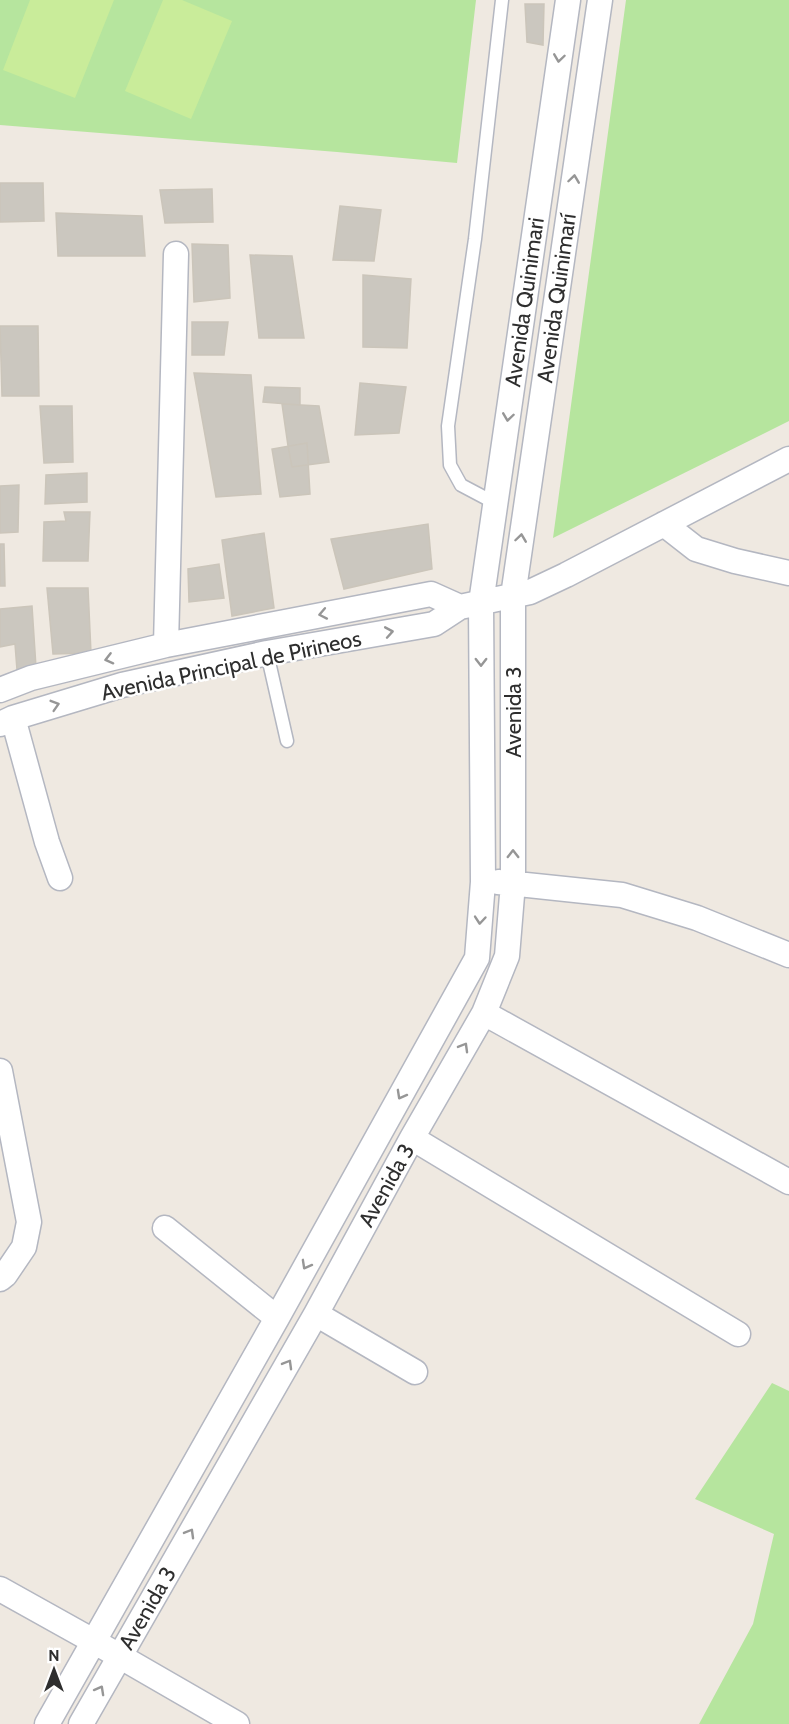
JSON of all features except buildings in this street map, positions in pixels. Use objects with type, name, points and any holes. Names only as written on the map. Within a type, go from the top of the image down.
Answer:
[{"type":"street","name":"Avenida Quinimari","points":[[470,605],[495,503],[568,0]]},
{"type":"street","name":"Avenida Quinimarí","points":[[513,596],[600,0]]},
{"type":"street","points":[[166,645],[176,254]]},
{"type":"street","name":"Avenida Principal de Pirineos","points":[[6,721],[122,685],[267,653],[434,624],[470,605],[530,592],[789,459]]},
{"type":"street","points":[[664,524],[696,549],[735,561],[789,573]]},
{"type":"street","name":"Avenida Principal de Pirineos","points":[[0,690],[31,678],[166,645],[431,594],[470,605]]},
{"type":"street","name":"Avenida 3","points":[[81,1724],[316,1314],[412,1138],[484,1013],[507,956],[513,883],[513,596]]},
{"type":"street","name":"Avenida 3","points":[[47,1724],[277,1318],[477,958],[483,882],[470,605]]},
{"type":"street","points":[[6,721],[60,878]]},
{"type":"street","points":[[483,882],[622,895],[697,918],[789,955]]},
{"type":"street","points":[[484,1013],[789,1182]]},
{"type":"street","points":[[0,1071],[29,1222],[24,1247],[0,1279]]},
{"type":"street","points":[[412,1138],[738,1334]]},
{"type":"street","points":[[165,1228],[277,1318]]},
{"type":"street","points":[[316,1314],[415,1372]]},
{"type":"street","points":[[0,1589],[237,1724]]},
{"type":"lane","points":[[495,503],[461,485],[450,465],[448,426],[475,239],[502,0]]},
{"type":"lane","points":[[267,653],[287,741]]},
{"type":"green space","points":[[0,0],[476,0],[457,163],[0,125]]},
{"type":"green space","points":[[30,0],[114,0],[75,98],[3,70]]},
{"type":"green space","points":[[163,0],[182,0],[232,21],[191,119],[125,91]]},
{"type":"green space","points":[[626,0],[789,0],[789,421],[553,538]]},
{"type":"green space","points":[[772,1383],[789,1391],[789,1724],[699,1724],[753,1624],[774,1534],[695,1499]]}]
